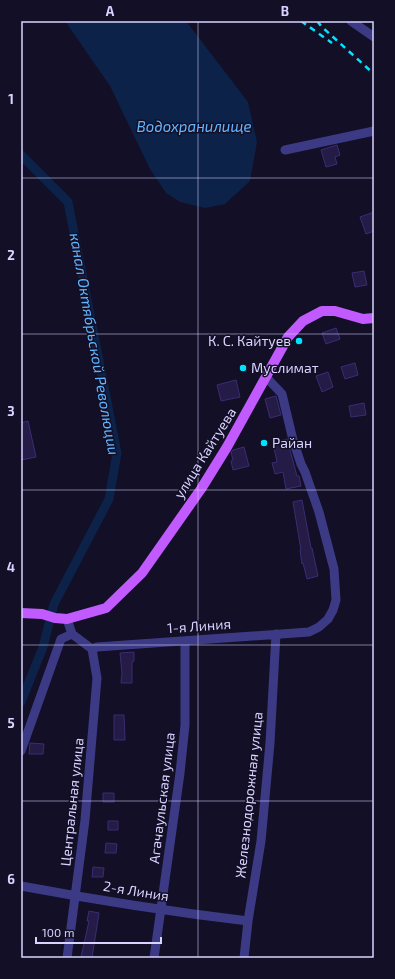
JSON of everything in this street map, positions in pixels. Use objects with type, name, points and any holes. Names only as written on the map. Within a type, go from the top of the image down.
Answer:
[{"type":"main road","name":"улица Кайтуева","points":[[21,613],[42,614],[55,618],[67,619],[106,608],[142,572],[201,489],[227,448],[288,337],[303,321],[322,311],[334,311],[363,319],[374,318]]},
{"type":"street","points":[[351,21],[374,37]]},
{"type":"street","points":[[285,150],[374,131]]},
{"type":"street","name":"1-я Линия","points":[[92,649],[97,647],[309,632],[319,627],[334,610],[336,600],[334,568],[319,512],[305,472],[300,464],[282,394],[266,377]]},
{"type":"street","points":[[67,619],[72,634],[92,649]]},
{"type":"street","points":[[21,751],[61,639],[72,634]]},
{"type":"street","name":"Железнодорожная улица","points":[[244,958],[248,921],[261,841],[270,743],[276,634]]},
{"type":"street","name":"Агачаульская улица","points":[[154,958],[180,773],[185,725],[185,641]]},
{"type":"street","name":"Центральная улица","points":[[67,958],[86,813],[98,678],[92,649]]},
{"type":"street","name":"2-я Линия","points":[[21,886],[161,910],[248,921]]},
{"type":"water","name":"Водохранилище","points":[[65,21],[186,21],[248,102],[257,142],[250,181],[225,204],[205,208],[180,202],[166,193],[150,169],[110,86]]},
{"type":"building","points":[[337,145],[340,155],[335,157],[337,164],[326,167],[321,150]]},
{"type":"building","points":[[374,212],[374,231],[366,234],[360,217]]},
{"type":"building","points":[[364,271],[367,285],[355,287],[352,273]]},
{"type":"building","points":[[336,328],[340,339],[326,344],[322,333]]},
{"type":"building","points":[[355,363],[358,375],[345,379],[341,367]]},
{"type":"building","points":[[328,372],[333,387],[322,392],[316,376]]},
{"type":"building","points":[[236,380],[240,397],[221,401],[217,385]]},
{"type":"building","points":[[276,396],[281,415],[270,418],[265,399]]},
{"type":"building","points":[[364,403],[366,415],[351,417],[349,406]]},
{"type":"building","points":[[28,421],[36,457],[21,460],[21,423]]},
{"type":"building","points":[[287,439],[301,486],[286,489],[283,472],[275,474],[272,463],[277,462],[273,443]]},
{"type":"building","points":[[244,447],[249,466],[233,470],[231,452]]},
{"type":"building","points":[[302,500],[318,576],[307,579],[303,563],[302,564],[293,502]]},
{"type":"building","points":[[134,652],[134,661],[132,662],[132,683],[121,683],[122,673],[120,653]]},
{"type":"building","points":[[114,715],[124,715],[125,740],[114,740]]},
{"type":"building","points":[[30,743],[44,744],[43,754],[29,754]]},
{"type":"building","points":[[103,793],[114,793],[114,802],[103,802]]},
{"type":"building","points":[[108,821],[118,821],[118,830],[108,830]]},
{"type":"building","points":[[106,843],[117,844],[116,853],[105,853]]},
{"type":"building","points":[[93,867],[104,868],[103,877],[92,877]]},
{"type":"building","points":[[89,911],[99,913],[92,958],[81,957],[89,921],[87,921]]},
{"type":"waterway","name":"канал Октябрьской Революции","points":[[21,155],[68,202],[117,453],[109,499],[54,604],[43,647],[21,702]]},
{"type":"railway","points":[[301,21],[332,43]]},
{"type":"railway","points":[[317,21],[374,74]]},
{"type":"place","name":"К. С. Кайтуев","points":[[299,341]]},
{"type":"place","name":"Муслимат","points":[[243,368]]},
{"type":"place","name":"Райан","points":[[264,443]]}]
